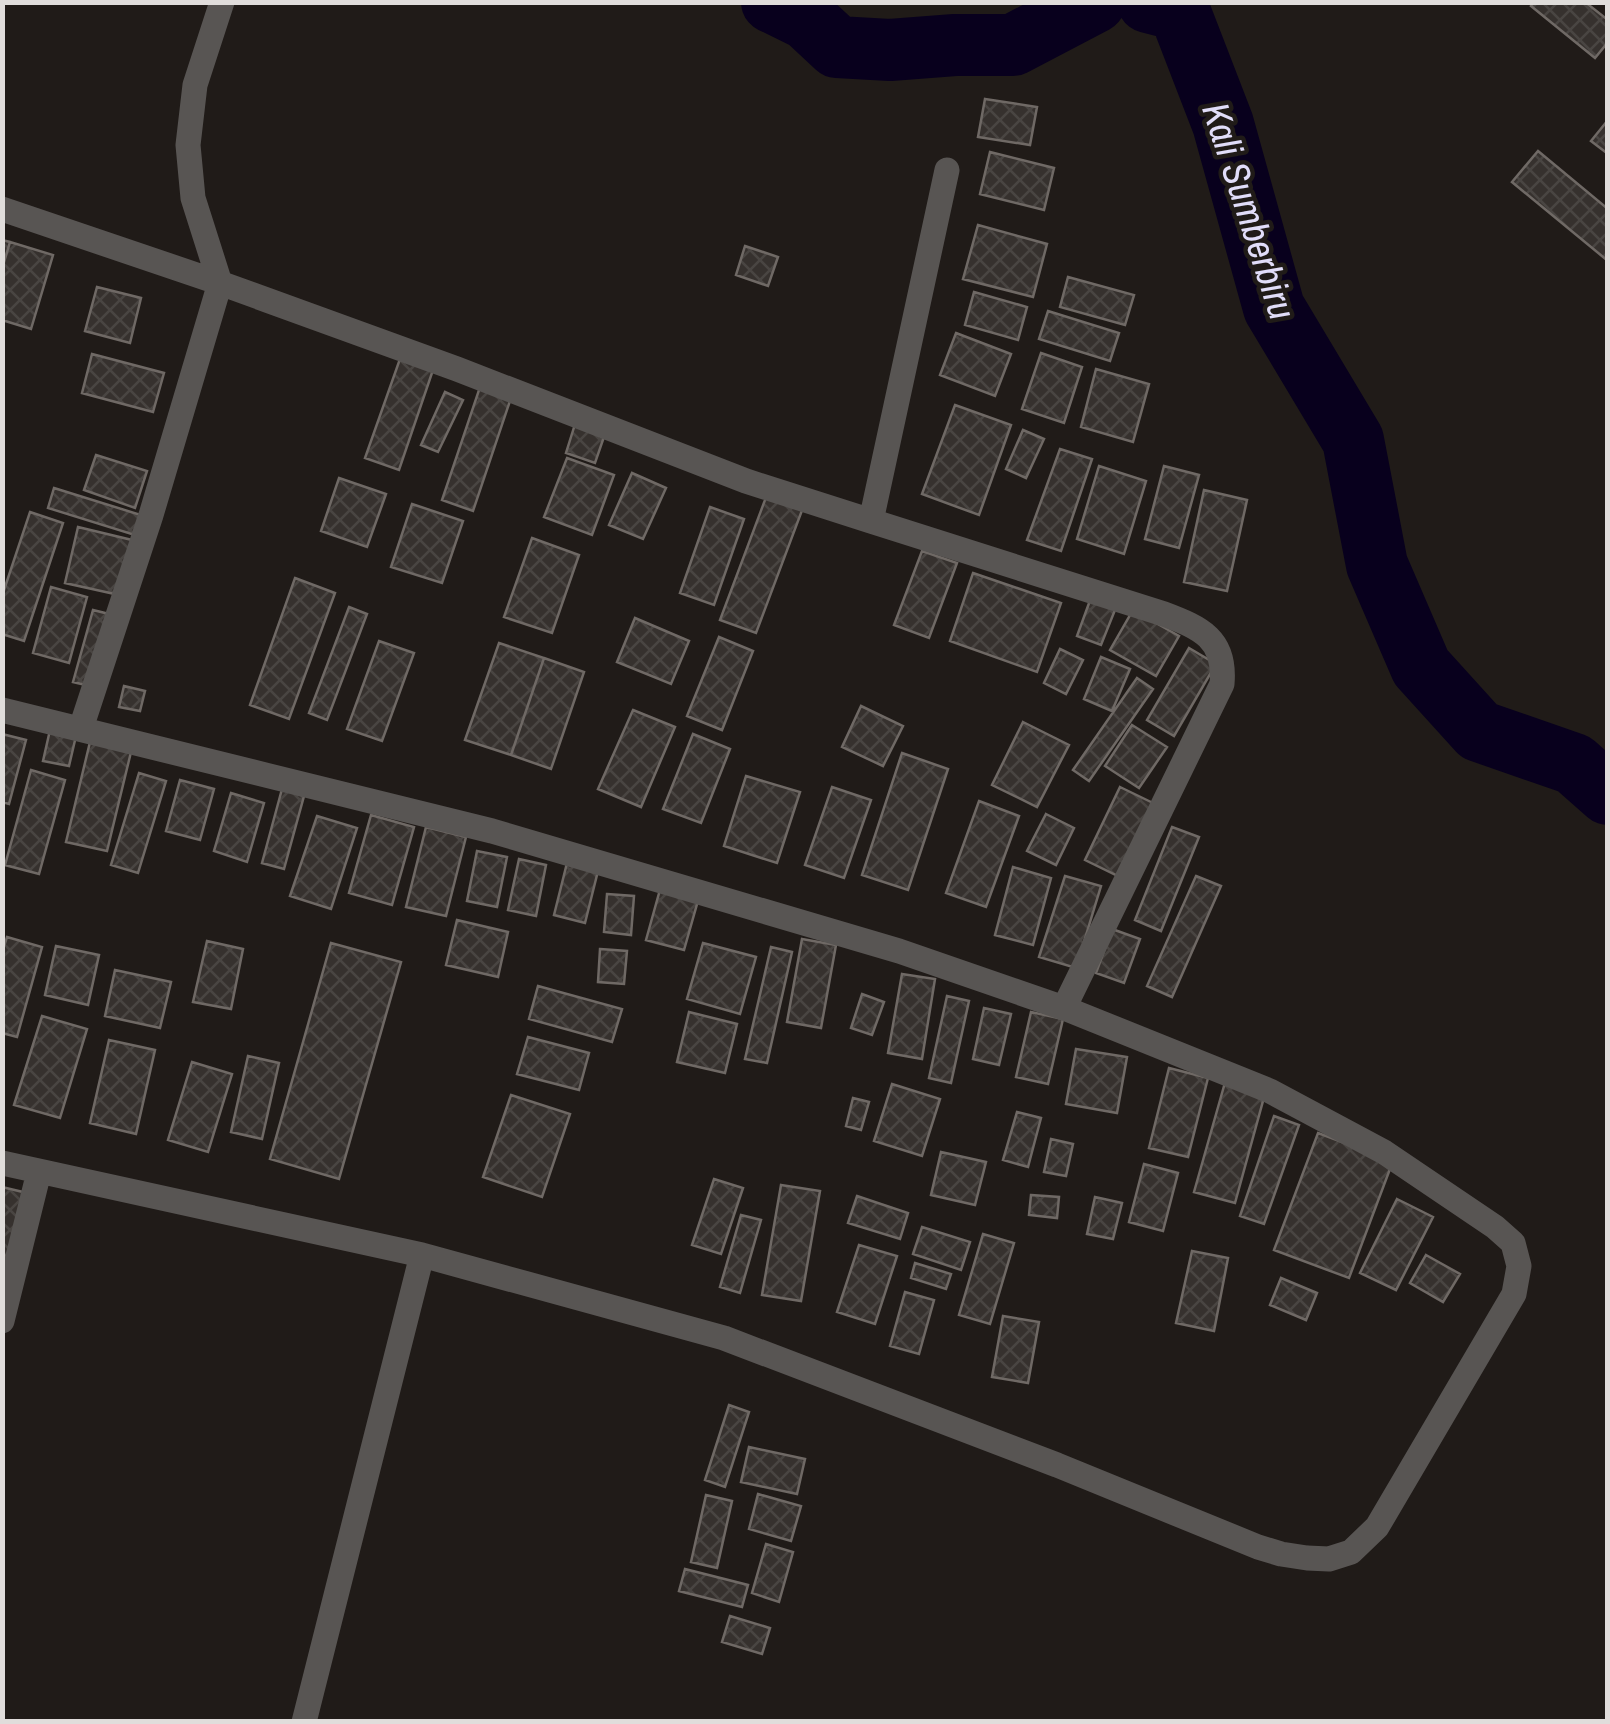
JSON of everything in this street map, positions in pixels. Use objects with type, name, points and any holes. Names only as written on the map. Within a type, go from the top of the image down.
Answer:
[{"type":"street","points":[[81,728],[151,514],[220,283],[194,198],[188,145],[195,85],[222,2]]},
{"type":"street","points":[[871,522],[947,170]]},
{"type":"street","points":[[2,209],[457,369],[746,481],[1200,628],[1224,663],[1222,684],[1064,1008]]},
{"type":"street","points":[[2,710],[492,831],[899,951],[1064,1008],[1270,1091],[1384,1152],[1495,1227],[1513,1244],[1519,1266],[1514,1294],[1377,1527],[1352,1552],[1329,1559],[1308,1558],[1258,1547],[1057,1465],[724,1338],[422,1256],[2,1163]]},
{"type":"street","points":[[2,1321],[40,1172]]},
{"type":"street","points":[[304,1722],[422,1256]]},
{"type":"building","points":[[1534,2],[1585,2],[1608,20],[1608,42],[1595,58],[1531,6]]},
{"type":"building","points":[[985,99],[1037,107],[1030,145],[978,137]]},
{"type":"building","points":[[1608,120],[1608,154],[1591,141]]},
{"type":"building","points":[[1538,151],[1608,209],[1608,261],[1512,182]]},
{"type":"building","points":[[990,152],[1054,168],[1044,210],[980,194]]},
{"type":"building","points":[[978,225],[1047,244],[1033,297],[963,279]]},
{"type":"building","points":[[2,240],[10,242],[2,269]]},
{"type":"building","points":[[10,242],[53,255],[31,329],[2,320],[2,269]]},
{"type":"building","points":[[745,246],[778,257],[768,286],[736,275]]},
{"type":"building","points":[[1068,277],[1134,295],[1125,325],[1060,307]]},
{"type":"building","points":[[97,287],[141,298],[130,343],[85,331]]},
{"type":"building","points":[[974,292],[1027,307],[1018,340],[965,325]]},
{"type":"building","points":[[1048,311],[1119,333],[1110,361],[1039,339]]},
{"type":"building","points":[[956,333],[1011,354],[995,396],[940,375]]},
{"type":"building","points":[[1041,353],[1082,367],[1064,423],[1022,409]]},
{"type":"building","points":[[92,354],[164,373],[153,412],[82,393]]},
{"type":"building","points":[[401,356],[434,367],[399,470],[365,458]]},
{"type":"building","points":[[1096,369],[1149,384],[1133,442],[1081,427]]},
{"type":"building","points":[[481,384],[512,395],[473,511],[442,500]]},
{"type":"building","points":[[445,392],[463,400],[438,452],[421,445]]},
{"type":"building","points":[[955,405],[1011,425],[979,515],[922,494]]},
{"type":"building","points":[[576,421],[606,431],[595,463],[566,453]]},
{"type":"building","points":[[1023,430],[1044,439],[1026,478],[1006,469]]},
{"type":"building","points":[[1060,449],[1092,459],[1061,551],[1027,540]]},
{"type":"building","points":[[96,455],[147,471],[135,508],[84,490]]},
{"type":"building","points":[[567,458],[614,475],[592,535],[544,517]]},
{"type":"building","points":[[1099,466],[1146,481],[1124,554],[1077,539]]},
{"type":"building","points":[[1164,466],[1199,475],[1179,548],[1145,539]]},
{"type":"building","points":[[632,473],[666,488],[643,539],[609,525]]},
{"type":"building","points":[[339,478],[386,494],[367,547],[321,531]]},
{"type":"building","points":[[54,488],[144,516],[138,536],[48,508]]},
{"type":"building","points":[[1204,490],[1247,500],[1227,591],[1184,582]]},
{"type":"building","points":[[768,492],[804,505],[756,633],[720,620]]},
{"type":"building","points":[[412,504],[463,521],[442,583],[391,567]]},
{"type":"building","points":[[710,507],[744,519],[714,605],[680,593]]},
{"type":"building","points":[[30,512],[63,523],[24,641],[2,634],[2,596]]},
{"type":"building","points":[[78,527],[132,540],[119,595],[65,583]]},
{"type":"building","points":[[532,538],[579,555],[552,633],[504,617]]},
{"type":"building","points":[[922,551],[957,563],[929,638],[894,625]]},
{"type":"building","points":[[973,573],[1061,603],[1037,672],[950,641]]},
{"type":"building","points":[[295,578],[335,593],[289,719],[250,705]]},
{"type":"building","points":[[51,587],[87,597],[69,663],[33,653]]},
{"type":"building","points":[[1092,595],[1117,605],[1101,645],[1077,636]]},
{"type":"building","points":[[349,607],[367,614],[327,720],[309,713]]},
{"type":"building","points":[[93,610],[109,614],[90,686],[73,682]]},
{"type":"building","points":[[1133,610],[1179,636],[1156,676],[1110,650]]},
{"type":"building","points":[[635,618],[689,641],[671,684],[617,662]]},
{"type":"building","points":[[719,637],[753,651],[722,730],[687,716]]},
{"type":"building","points":[[379,641],[414,653],[382,741],[347,729]]},
{"type":"building","points":[[499,643],[544,658],[511,755],[465,740]]},
{"type":"building","points":[[1189,648],[1216,664],[1174,736],[1147,720]]},
{"type":"building","points":[[1060,649],[1083,660],[1066,694],[1044,683]]},
{"type":"building","points":[[1101,657],[1130,669],[1112,711],[1084,699]]},
{"type":"building","points":[[544,658],[584,672],[551,769],[511,755]]},
{"type":"building","points":[[1137,678],[1153,689],[1089,781],[1073,770]]},
{"type":"building","points":[[124,686],[145,691],[140,711],[119,707]]},
{"type":"building","points":[[861,706],[903,726],[883,766],[842,747]]},
{"type":"building","points":[[633,710],[675,727],[641,807],[598,789]]},
{"type":"building","points":[[1023,722],[1069,745],[1037,807],[992,785]]},
{"type":"building","points":[[1132,725],[1167,747],[1139,788],[1105,766]]},
{"type":"building","points":[[50,730],[76,736],[69,766],[43,761]]},
{"type":"building","points":[[2,734],[26,740],[9,804],[2,802]]},
{"type":"building","points":[[693,734],[730,749],[701,823],[663,809]]},
{"type":"building","points":[[90,742],[131,752],[107,851],[66,842]]},
{"type":"building","points":[[902,753],[948,769],[908,890],[862,875]]},
{"type":"building","points":[[31,770],[65,780],[39,874],[5,865]]},
{"type":"building","points":[[139,773],[166,781],[138,873],[111,865]]},
{"type":"building","points":[[746,776],[800,792],[777,863],[724,846]]},
{"type":"building","points":[[180,780],[214,789],[200,840],[166,831]]},
{"type":"building","points":[[832,787],[871,800],[844,878],[805,865]]},
{"type":"building","points":[[1120,787],[1153,803],[1118,876],[1085,860]]},
{"type":"building","points":[[282,789],[304,796],[284,869],[262,863]]},
{"type":"building","points":[[231,793],[264,803],[247,862],[214,851]]},
{"type":"building","points":[[979,801],[1019,816],[986,907],[946,893]]},
{"type":"building","points":[[1046,814],[1074,828],[1056,865],[1027,851]]},
{"type":"building","points":[[371,815],[414,827],[392,905],[349,893]]},
{"type":"building","points":[[317,816],[357,828],[331,909],[290,896]]},
{"type":"building","points":[[426,827],[466,837],[446,916],[406,907]]},
{"type":"building","points":[[1172,827],[1199,837],[1161,931],[1135,920]]},
{"type":"building","points":[[477,851],[507,857],[497,907],[467,901]]},
{"type":"building","points":[[519,859],[546,865],[536,916],[508,910]]},
{"type":"building","points":[[567,863],[598,871],[585,923],[554,915]]},
{"type":"building","points":[[1013,867],[1051,878],[1033,945],[995,935]]},
{"type":"building","points":[[1065,876],[1101,886],[1076,968],[1039,957]]},
{"type":"building","points":[[1196,876],[1221,886],[1172,997],[1147,986]]},
{"type":"building","points":[[661,886],[699,897],[684,950],[646,940]]},
{"type":"building","points":[[607,894],[634,896],[631,935],[604,932]]},
{"type":"building","points":[[457,920],[508,932],[498,977],[446,965]]},
{"type":"building","points":[[1112,929],[1140,939],[1124,983],[1096,973]]},
{"type":"building","points":[[7,937],[42,947],[17,1037],[2,1033],[2,953]]},
{"type":"building","points":[[802,939],[836,945],[821,1028],[787,1022]]},
{"type":"building","points":[[207,941],[243,949],[231,1009],[193,1002]]},
{"type":"building","points":[[331,943],[401,962],[339,1179],[270,1159]]},
{"type":"building","points":[[703,943],[756,957],[740,1014],[687,999]]},
{"type":"building","points":[[56,946],[99,955],[88,1005],[45,995]]},
{"type":"building","points":[[771,947],[792,952],[767,1063],[745,1059]]},
{"type":"building","points":[[600,949],[627,951],[624,984],[598,982]]},
{"type":"building","points":[[115,970],[171,982],[160,1028],[105,1016]]},
{"type":"building","points":[[902,974],[935,979],[922,1059],[888,1053]]},
{"type":"building","points":[[538,986],[622,1009],[612,1042],[529,1019]]},
{"type":"building","points":[[862,994],[884,1002],[872,1035],[851,1028]]},
{"type":"building","points":[[947,996],[969,1001],[951,1083],[929,1078]]},
{"type":"building","points":[[984,1008],[1011,1014],[999,1065],[973,1059]]},
{"type":"building","points":[[689,1012],[737,1024],[725,1073],[677,1062]]},
{"type":"building","points":[[1031,1012],[1063,1019],[1048,1084],[1016,1077]]},
{"type":"building","points":[[42,1016],[87,1029],[60,1118],[14,1105]]},
{"type":"building","points":[[528,1037],[589,1053],[579,1090],[517,1074]]},
{"type":"building","points":[[109,1040],[155,1050],[136,1134],[90,1123]]},
{"type":"building","points":[[1076,1049],[1127,1057],[1117,1113],[1066,1104]]},
{"type":"building","points":[[248,1056],[279,1063],[262,1139],[231,1132]]},
{"type":"building","points":[[192,1062],[232,1074],[208,1152],[168,1140]]},
{"type":"building","points":[[1169,1068],[1208,1078],[1188,1157],[1149,1148]]},
{"type":"building","points":[[1226,1079],[1266,1090],[1235,1203],[1194,1192]]},
{"type":"building","points":[[892,1084],[940,1099],[922,1156],[874,1141]]},
{"type":"building","points":[[511,1095],[570,1114],[542,1197],[483,1177]]},
{"type":"building","points":[[853,1098],[869,1102],[861,1130],[846,1126]]},
{"type":"building","points":[[1017,1112],[1041,1118],[1028,1167],[1003,1160]]},
{"type":"building","points":[[1274,1116],[1299,1125],[1264,1224],[1240,1216]]},
{"type":"building","points":[[1318,1133],[1393,1161],[1349,1278],[1274,1250]]},
{"type":"building","points":[[1051,1139],[1073,1144],[1066,1176],[1044,1172]]},
{"type":"building","points":[[941,1152],[986,1162],[975,1205],[931,1195]]},
{"type":"building","points":[[1144,1164],[1178,1173],[1163,1231],[1129,1222]]},
{"type":"building","points":[[714,1179],[743,1188],[721,1254],[692,1245]]},
{"type":"building","points":[[781,1185],[820,1191],[801,1301],[762,1295]]},
{"type":"building","points":[[2,1187],[27,1193],[11,1257],[2,1255]]},
{"type":"building","points":[[1031,1195],[1059,1197],[1057,1218],[1029,1215]]},
{"type":"building","points":[[857,1196],[908,1213],[900,1239],[848,1223]]},
{"type":"building","points":[[1095,1197],[1122,1203],[1113,1239],[1087,1234]]},
{"type":"building","points":[[1397,1199],[1433,1217],[1396,1290],[1360,1273]]},
{"type":"building","points":[[741,1215],[761,1220],[740,1293],[720,1287]]},
{"type":"building","points":[[922,1227],[970,1242],[961,1270],[913,1254]]},
{"type":"building","points":[[983,1234],[1014,1243],[990,1324],[959,1315]]},
{"type":"building","points":[[859,1245],[897,1256],[875,1324],[837,1312]]},
{"type":"building","points":[[1192,1251],[1228,1258],[1214,1331],[1176,1323]]},
{"type":"building","points":[[1426,1255],[1460,1274],[1443,1302],[1410,1283]]},
{"type":"building","points":[[915,1263],[951,1274],[946,1289],[911,1278]]},
{"type":"building","points":[[1281,1278],[1317,1293],[1306,1320],[1270,1305]]},
{"type":"building","points":[[905,1292],[934,1300],[919,1354],[890,1346]]},
{"type":"building","points":[[1003,1316],[1039,1322],[1028,1383],[992,1377]]},
{"type":"building","points":[[729,1405],[749,1412],[725,1487],[705,1480]]},
{"type":"building","points":[[749,1447],[805,1459],[797,1494],[741,1482]]},
{"type":"building","points":[[758,1494],[801,1506],[791,1541],[749,1529]]},
{"type":"building","points":[[706,1495],[732,1501],[717,1568],[691,1562]]},
{"type":"building","points":[[766,1544],[793,1552],[779,1602],[752,1593]]},
{"type":"building","points":[[685,1569],[748,1585],[742,1607],[679,1591]]},
{"type":"building","points":[[730,1616],[770,1628],[762,1654],[722,1642]]},
{"type":"waterway","name":"Kali Sumberbiru","points":[[772,2],[807,19],[837,47],[890,50],[1013,45],[1095,2]]},
{"type":"waterway","name":"Kali Sumberbiru","points":[[1148,2],[1179,10],[1223,124],[1274,308],[1353,440],[1377,565],[1421,667],[1479,731],[1574,764],[1608,794]]}]
